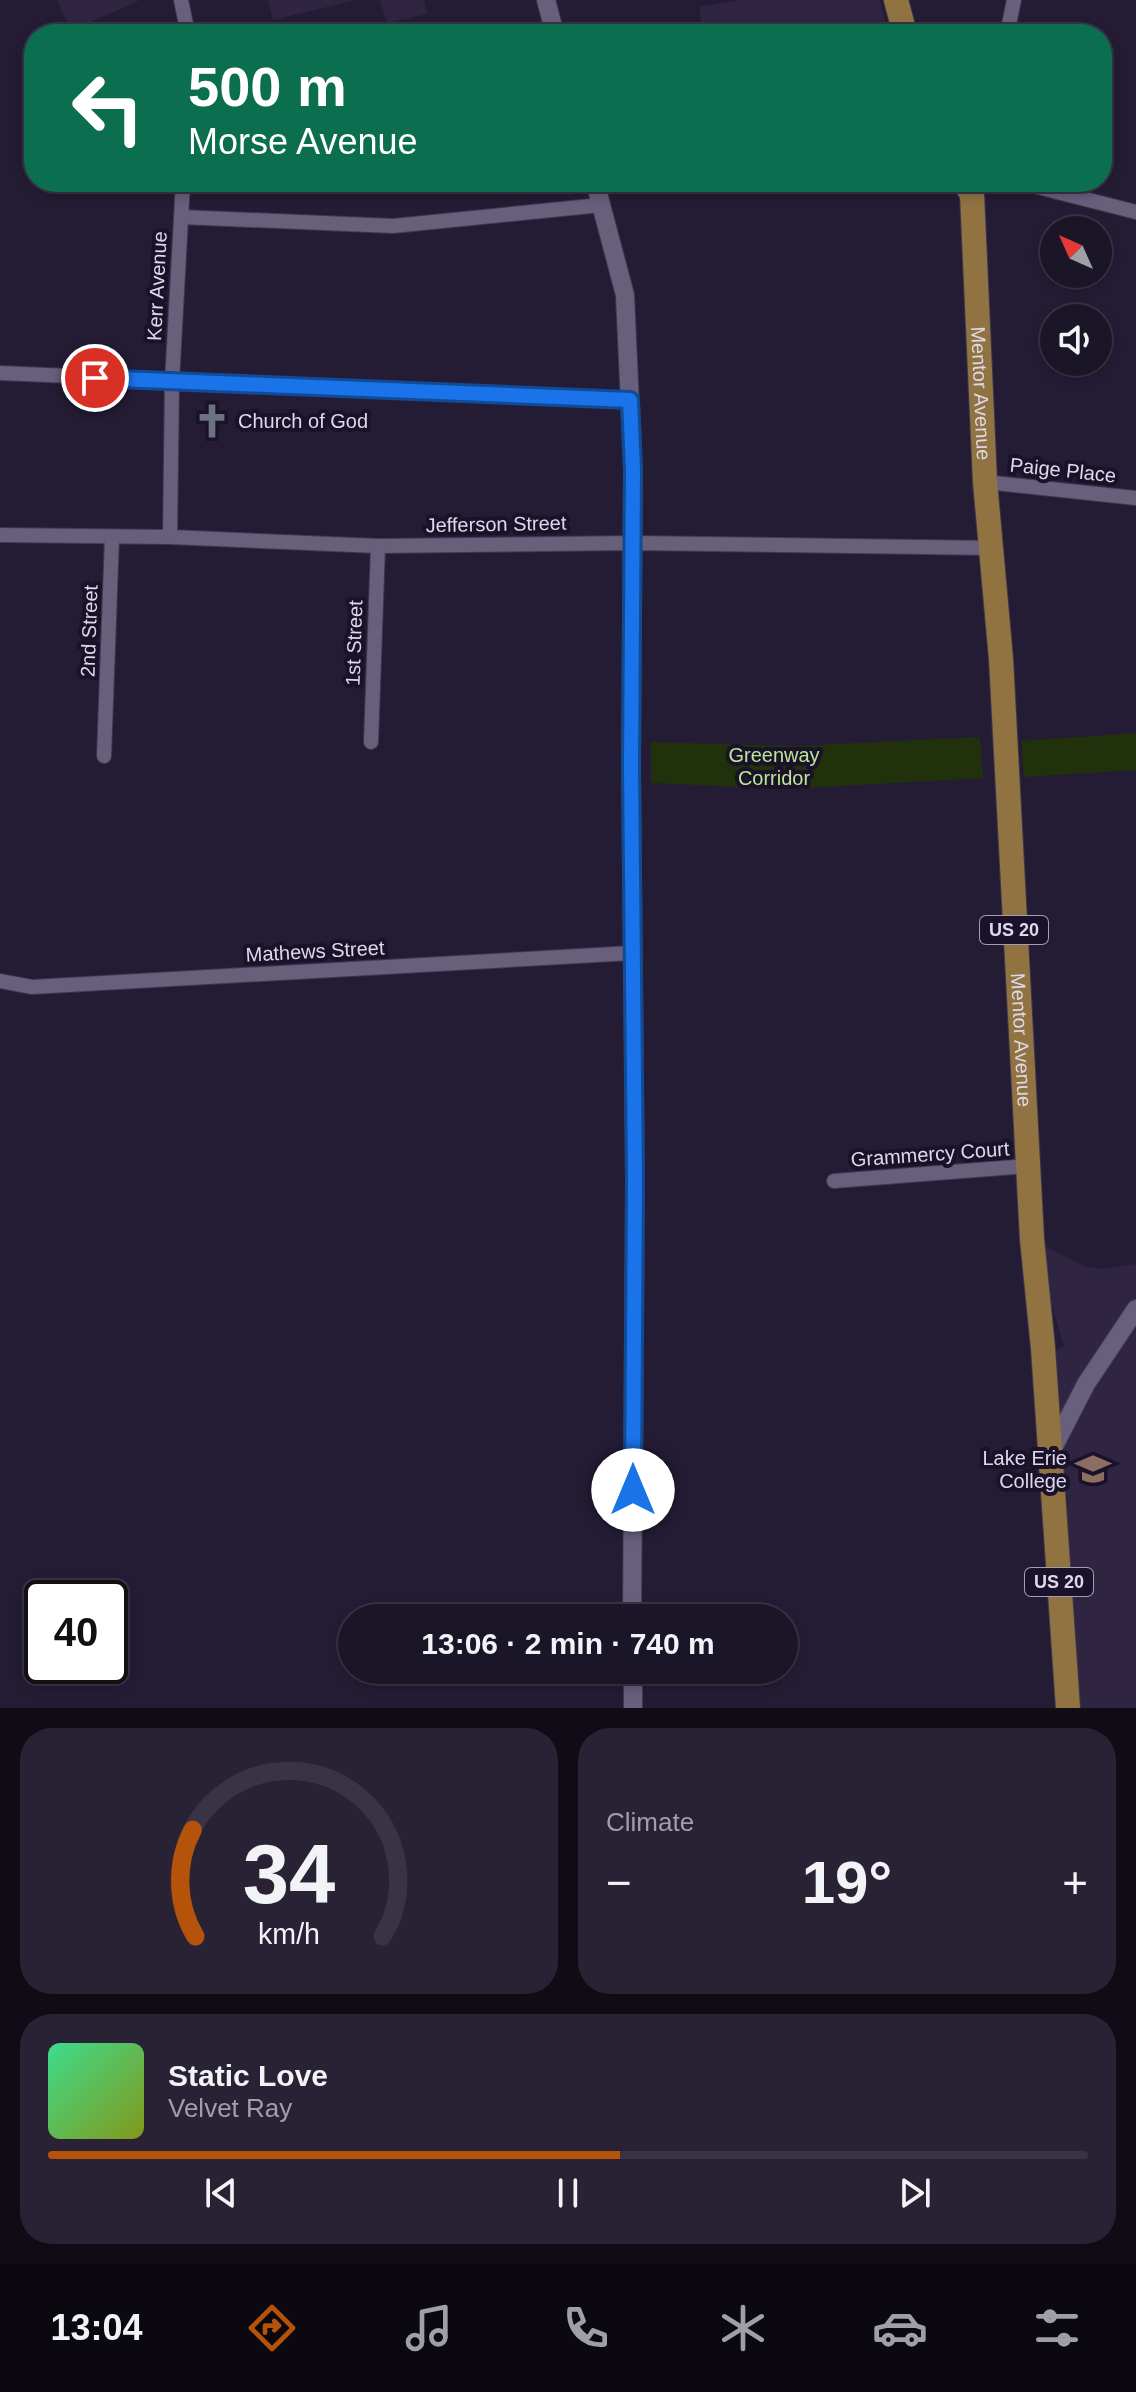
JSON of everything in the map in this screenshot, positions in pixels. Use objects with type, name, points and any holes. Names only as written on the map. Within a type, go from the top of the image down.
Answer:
[{"type":"main road","points":[[896,0],[902,24]]},
{"type":"main road","name":"Mentor Avenue","points":[[970,192],[985,482],[1001,659],[1032,1239],[1043,1348],[1068,1708]]},
{"type":"street","points":[[181,0],[186,24]]},
{"type":"street","points":[[546,0],[552,24]]},
{"type":"street","points":[[1009,24],[1014,0]]},
{"type":"street","name":"Kerr Avenue","points":[[170,537],[172,382],[182,192]]},
{"type":"street","points":[[598,192],[625,295],[630,400],[635,1197],[632,1604]]},
{"type":"street","points":[[1057,192],[1136,212]]},
{"type":"street","points":[[181,217],[393,226],[601,205]]},
{"type":"street","points":[[0,373],[630,400]]},
{"type":"street","name":"Paige Place","points":[[985,482],[1136,498]]},
{"type":"street","name":"Jefferson Street","points":[[0,535],[170,537],[378,546],[633,543],[992,548]]},
{"type":"street","name":"2nd Street","points":[[104,756],[112,537]]},
{"type":"street","name":"1st Street","points":[[371,742],[378,546]]},
{"type":"street","name":"Mathews Street","points":[[0,981],[32,987],[632,953]]},
{"type":"street","name":"Grammercy Court","points":[[834,1181],[1029,1166]]},
{"type":"street","points":[[1049,1456],[1086,1384],[1136,1309]]},
{"type":"street","points":[[633,1684],[633,1708]]},
{"type":"shaded area","points":[[57,0],[140,0],[87,24],[68,24]]},
{"type":"shaded area","points":[[268,0],[356,0],[273,20]]},
{"type":"shaded area","points":[[380,0],[424,0],[427,14],[387,23]]},
{"type":"shaded area","points":[[740,0],[880,0],[886,24],[701,24],[700,7]]},
{"type":"shaded area","name":"Lake Erie College","points":[[1032,1239],[1083,1266],[1103,1269],[1136,1264],[1136,1708],[1068,1708],[1061,1611],[1068,1497],[1052,1481],[1042,1362],[1064,1346]]},
{"type":"green space","points":[[1136,733],[1136,770],[1024,777],[1021,741]]},
{"type":"green space","name":"Greenway Corridor","points":[[980,737],[983,778],[790,789],[651,783],[651,742],[795,746]]},
{"type":"place","name":"Church of God","points":[[212,421]]},
{"type":"place","name":"Lake Erie College","points":[[1093,1469]]},
{"type":"route","points":[[95,378],[630,400],[633,470],[631,767],[635,1182],[633,1490]]}]
